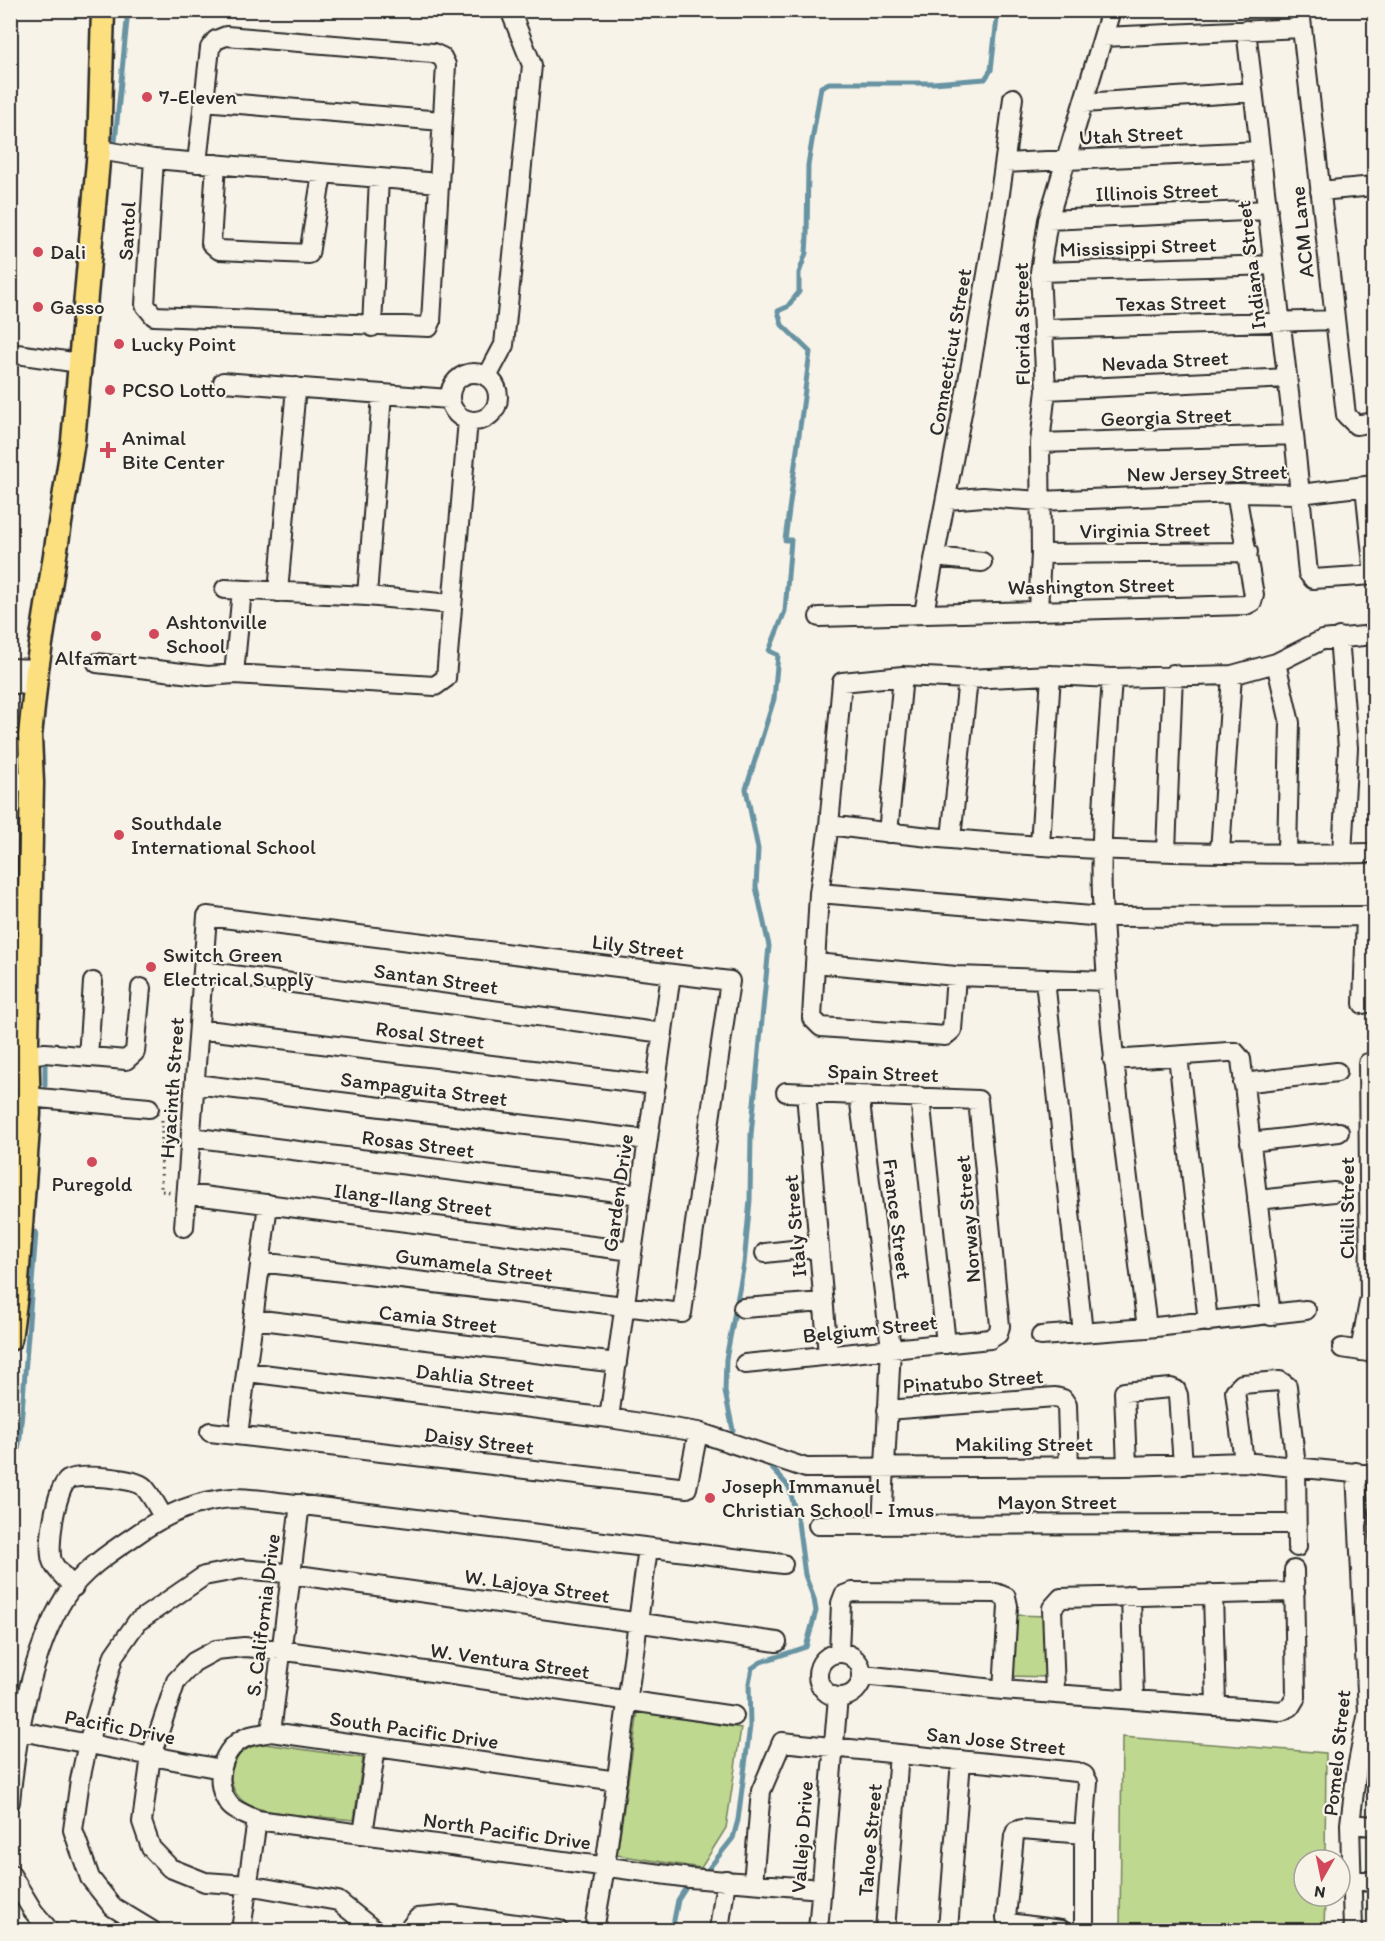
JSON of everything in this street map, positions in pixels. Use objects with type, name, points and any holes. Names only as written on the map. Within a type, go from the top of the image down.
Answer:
[{"type":"main road","points":[[10,1339],[16,1295],[23,1108],[21,782],[30,736],[36,677],[73,441],[99,150],[103,10]]},
{"type":"street","points":[[487,377],[504,345],[532,65],[510,10]]},
{"type":"street","name":"Florida Street","points":[[1038,610],[1041,554],[1040,443],[1046,390],[1040,272],[1048,220],[1111,10]]},
{"type":"street","points":[[1103,37],[1246,30],[1301,19]]},
{"type":"street","name":"ACM Lane","points":[[1301,19],[1346,415],[1356,425],[1374,422]]},
{"type":"street","name":"Indiana Street","points":[[1246,30],[1310,577],[1313,579],[1374,575]]},
{"type":"street","points":[[196,163],[210,48],[216,40],[226,36],[434,53],[442,57],[446,65],[429,327],[422,329],[372,327],[379,178]]},
{"type":"street","points":[[1083,103],[1253,92]]},
{"type":"street","name":"Connecticut Street","points":[[924,612],[948,500],[1005,164],[1013,98]]},
{"type":"street","points":[[203,101],[442,121]]},
{"type":"street","points":[[99,150],[154,159],[439,183]]},
{"type":"street","name":"Utah Street","points":[[1005,164],[1260,151]]},
{"type":"street","name":"Santol","points":[[154,159],[145,305],[154,316],[372,327]]},
{"type":"street","points":[[216,164],[211,243],[219,250],[309,255],[322,174]]},
{"type":"street","points":[[1320,191],[1374,186]]},
{"type":"street","name":"Illinois Street","points":[[1048,220],[1268,210]]},
{"type":"street","name":"Mississippi Street","points":[[1040,272],[1274,265]]},
{"type":"street","name":"Texas Street","points":[[1044,329],[1335,320]]},
{"type":"street","points":[[10,353],[79,363]]},
{"type":"street","points":[[472,372],[487,377],[497,388],[497,403],[494,410],[482,419],[468,420],[455,412],[449,399],[450,392],[458,378],[472,372]]},
{"type":"street","name":"Nevada Street","points":[[1046,390],[1287,378]]},
{"type":"street","points":[[223,382],[449,399]]},
{"type":"street","points":[[278,592],[296,387]]},
{"type":"street","points":[[367,596],[382,394]]},
{"type":"street","points":[[97,663],[208,676],[234,674],[435,686],[446,678],[468,420]]},
{"type":"street","name":"Georgia Street","points":[[1040,443],[1294,435]]},
{"type":"street","points":[[1370,485],[1374,575]]},
{"type":"street","name":"New Jersey Street","points":[[948,500],[983,497],[1040,501],[1236,493],[1300,494],[1370,485]]},
{"type":"street","name":"Washington Street","points":[[819,617],[924,612],[1246,605],[1252,602],[1254,595],[1236,493]]},
{"type":"street","name":"Virginia Street","points":[[1041,554],[1248,552]]},
{"type":"street","points":[[934,557],[982,562]]},
{"type":"street","points":[[234,674],[234,590],[367,596],[451,604]]},
{"type":"street","points":[[956,976],[952,1030],[945,1036],[821,1027],[812,1018],[819,893],[829,825],[842,682],[903,676],[968,679],[1051,675],[1112,678],[1173,674],[1232,675],[1276,663],[1322,640],[1374,635]]},
{"type":"street","points":[[1339,637],[1348,748],[1342,854]]},
{"type":"street","points":[[1276,663],[1290,723],[1287,852]]},
{"type":"street","points":[[10,668],[36,677]]},
{"type":"street","points":[[1166,851],[1173,674]]},
{"type":"street","points":[[1040,845],[1051,675]]},
{"type":"street","points":[[1220,852],[1232,675]]},
{"type":"street","points":[[888,833],[903,676]]},
{"type":"street","points":[[10,683],[36,677]]},
{"type":"street","points":[[1112,678],[1102,850],[1102,917],[1113,1060],[1147,1328]]},
{"type":"street","points":[[951,838],[968,679]]},
{"type":"street","points":[[829,825],[888,833],[1102,850],[1374,853]]},
{"type":"street","points":[[819,893],[1102,917],[1370,916],[1369,1003]]},
{"type":"street","name":"Hyacinth Street","points":[[184,1227],[207,916]]},
{"type":"street","name":"Lily Street","points":[[207,916],[730,981],[682,1313]]},
{"type":"street","points":[[815,963],[956,976],[1107,981]]},
{"type":"street","name":"Santan Street","points":[[203,971],[663,1033]]},
{"type":"street","name":"Garden Drive","points":[[609,1418],[671,974]]},
{"type":"street","points":[[1046,980],[1083,1333]]},
{"type":"street","points":[[88,1057],[93,982]]},
{"type":"street","points":[[21,1046],[45,1053],[126,1060],[135,1052],[141,988]]},
{"type":"street","name":"Rosal Street","points":[[199,1029],[656,1085]]},
{"type":"street","points":[[1113,1060],[1235,1052],[1241,1059],[1271,1316]]},
{"type":"street","points":[[1178,1056],[1208,1322]]},
{"type":"street","name":"Chili Street","points":[[1367,1352],[1372,1298],[1371,1062]]},
{"type":"street","points":[[1243,1083],[1337,1072]]},
{"type":"street","name":"Sampaguita Street","points":[[195,1084],[648,1140]]},
{"type":"street","name":"Spain Street","points":[[786,1092],[978,1100]]},
{"type":"street","name":"Italy Street","points":[[807,1093],[828,1355]]},
{"type":"street","name":"France Street","points":[[859,1095],[891,1348],[882,1525]]},
{"type":"street","points":[[920,1097],[946,1344]]},
{"type":"street","name":"Norway Street","points":[[978,1100],[1000,1326],[998,1334]]},
{"type":"street","points":[[23,1108],[149,1108]]},
{"type":"street","points":[[1250,1142],[1339,1132]]},
{"type":"street","name":"Rosas Street","points":[[191,1137],[640,1195]]},
{"type":"street","points":[[1257,1200],[1334,1192]]},
{"type":"street","name":"Ilang-Ilang Street","points":[[187,1194],[632,1251]]},
{"type":"street","points":[[238,1435],[268,1204]]},
{"type":"street","points":[[765,1253],[819,1246]]},
{"type":"street","name":"Gumamela Street","points":[[260,1262],[682,1313]]},
{"type":"street","points":[[743,1308],[824,1302]]},
{"type":"street","points":[[1041,1336],[1271,1316],[1306,1310]]},
{"type":"street","name":"Camia Street","points":[[253,1319],[617,1363]]},
{"type":"street","name":"Belgium Street","points":[[745,1364],[990,1339],[998,1334]]},
{"type":"street","points":[[1342,1348],[1367,1352]]},
{"type":"street","name":"Dahlia Street","points":[[247,1372],[609,1418],[698,1432]]},
{"type":"street","points":[[1244,1462],[1235,1391],[1238,1386],[1281,1381],[1287,1386],[1296,1467],[1297,1547]]},
{"type":"street","points":[[1127,1466],[1124,1392],[1176,1390],[1183,1465]]},
{"type":"street","name":"Pinatubo Street","points":[[887,1410],[1055,1397],[1063,1399],[1067,1405],[1069,1467]]},
{"type":"street","name":"Daisy Street","points":[[210,1432],[687,1488],[698,1432]]},
{"type":"street","name":"Makiling Street","points":[[698,1432],[806,1467],[1069,1467],[1244,1462],[1374,1475]]},
{"type":"street","name":"Pomelo Street","points":[[1353,1930],[1350,1824],[1366,1768],[1371,1713],[1367,1542],[1356,1472]]},
{"type":"street","points":[[74,1587],[53,1563],[49,1551],[59,1493],[68,1480],[81,1476],[131,1481],[142,1486],[164,1518]]},
{"type":"street","points":[[10,1802],[16,1730],[46,1634],[66,1595],[101,1559],[149,1525],[186,1507],[233,1498],[300,1504],[783,1564]]},
{"type":"street","name":"S. California Drive","points":[[271,1732],[300,1504]]},
{"type":"street","name":"Mayon Street","points":[[818,1525],[1296,1524]]},
{"type":"street","points":[[594,1930],[606,1867],[648,1548]]},
{"type":"street","name":"W. Lajoya Street","points":[[151,1930],[113,1907],[90,1878],[74,1830],[80,1780],[88,1743],[114,1655],[137,1622],[204,1576],[241,1569],[291,1574],[777,1642]]},
{"type":"street","points":[[863,1675],[1003,1690],[1281,1711],[1290,1707],[1296,1697],[1294,1570]]},
{"type":"street","points":[[839,1653],[844,1595],[852,1592],[996,1593],[1006,1597],[1008,1606],[1003,1690]]},
{"type":"street","points":[[1054,1693],[1052,1608],[1061,1598],[1294,1592]]},
{"type":"street","points":[[1213,1594],[1215,1705]]},
{"type":"street","points":[[1131,1595],[1134,1699]]},
{"type":"street","name":"W. Ventura Street","points":[[374,1930],[338,1900],[248,1885],[205,1882],[170,1868],[151,1848],[142,1822],[151,1756],[176,1681],[194,1662],[216,1650],[244,1647],[280,1650],[734,1716]]},
{"type":"street","points":[[839,1653],[850,1655],[859,1663],[863,1675],[859,1687],[850,1695],[838,1697],[828,1693],[821,1685],[818,1675],[821,1664],[828,1656],[839,1653]]},
{"type":"street","name":"Vallejo Drive","points":[[818,1930],[838,1697]]},
{"type":"street","name":"Pacific Drive","points":[[16,1730],[220,1769]]},
{"type":"street","name":"South Pacific Drive","points":[[220,1769],[230,1749],[248,1737],[271,1732],[617,1781]]},
{"type":"street","name":"San Jose Street","points":[[753,1883],[760,1791],[782,1742],[1077,1772],[1084,1775],[1088,1782],[1084,1834],[1084,1930]]},
{"type":"street","points":[[363,1834],[376,1747]]},
{"type":"street","name":"Tahoe Street","points":[[885,1930],[899,1754]]},
{"type":"street","points":[[948,1930],[961,1760]]},
{"type":"street","name":"North Pacific Drive","points":[[220,1769],[221,1786],[229,1806],[257,1820],[606,1867],[821,1889]]},
{"type":"street","points":[[241,1930],[257,1820]]},
{"type":"street","points":[[1350,1824],[1374,1826]]},
{"type":"street","points":[[1061,1930],[1009,1923],[1006,1918],[1014,1836],[1016,1831],[1022,1829],[1084,1834]]},
{"type":"street","points":[[10,1873],[11,1879],[49,1930]]},
{"type":"street","points":[[719,1930],[726,1880]]},
{"type":"street","points":[[1353,1880],[1374,1882]]},
{"type":"street","points":[[408,1930],[418,1918],[453,1915],[559,1930]]},
{"type":"path","points":[[149,1108],[162,1108],[161,1191],[187,1194]]},
{"type":"green space","points":[[1012,1615],[1048,1616],[1046,1677],[1010,1676]]},
{"type":"green space","points":[[638,1712],[741,1728],[726,1828],[701,1868],[617,1855]]},
{"type":"green space","points":[[1122,1737],[1326,1753],[1325,1848],[1292,1848],[1292,1908],[1325,1908],[1324,1930],[1120,1930]]},
{"type":"green space","points":[[265,1744],[363,1758],[354,1820],[270,1811],[244,1802],[236,1794],[232,1783],[233,1766],[245,1750]]},
{"type":"waterway","points":[[115,142],[128,10]]},
{"type":"waterway","points":[[733,1430],[725,1392],[726,1359],[744,1264],[750,1200],[751,1135],[769,946],[756,887],[758,849],[746,789],[774,699],[778,655],[769,651],[785,611],[791,540],[785,540],[810,352],[782,325],[778,311],[787,307],[799,292],[799,273],[806,253],[808,165],[821,87],[829,83],[933,83],[985,79],[991,70],[998,10]]},
{"type":"waterway","points":[[45,1059],[45,1085]]},
{"type":"waterway","points":[[10,1500],[20,1437],[36,1232]]},
{"type":"waterway","points":[[706,1872],[733,1838],[738,1820],[750,1726],[749,1683],[752,1668],[761,1662],[806,1647],[816,1611],[805,1575],[798,1522],[789,1487],[769,1465]]},
{"type":"waterway","points":[[672,1930],[678,1900],[687,1886]]},
{"type":"place","name":"7-Eleven","points":[[147,97]]},
{"type":"place","name":"Dali","points":[[38,252]]},
{"type":"place","name":"Gasso","points":[[38,307]]},
{"type":"place","name":"Lucky Point","points":[[119,344]]},
{"type":"place","name":"PCSO Lotto","points":[[110,390]]},
{"type":"place","name":"Animal Bite Center","points":[[108,450]]},
{"type":"place","name":"Ashtonville School","points":[[154,634]]},
{"type":"place","name":"Alfamart","points":[[96,636]]},
{"type":"place","name":"Southdale International School","points":[[119,835]]},
{"type":"place","name":"Switch Green Electrical Supply","points":[[151,967]]},
{"type":"place","name":"Puregold","points":[[92,1162]]},
{"type":"place","name":"Joseph Immanuel Christian School - Imus","points":[[710,1498]]}]
